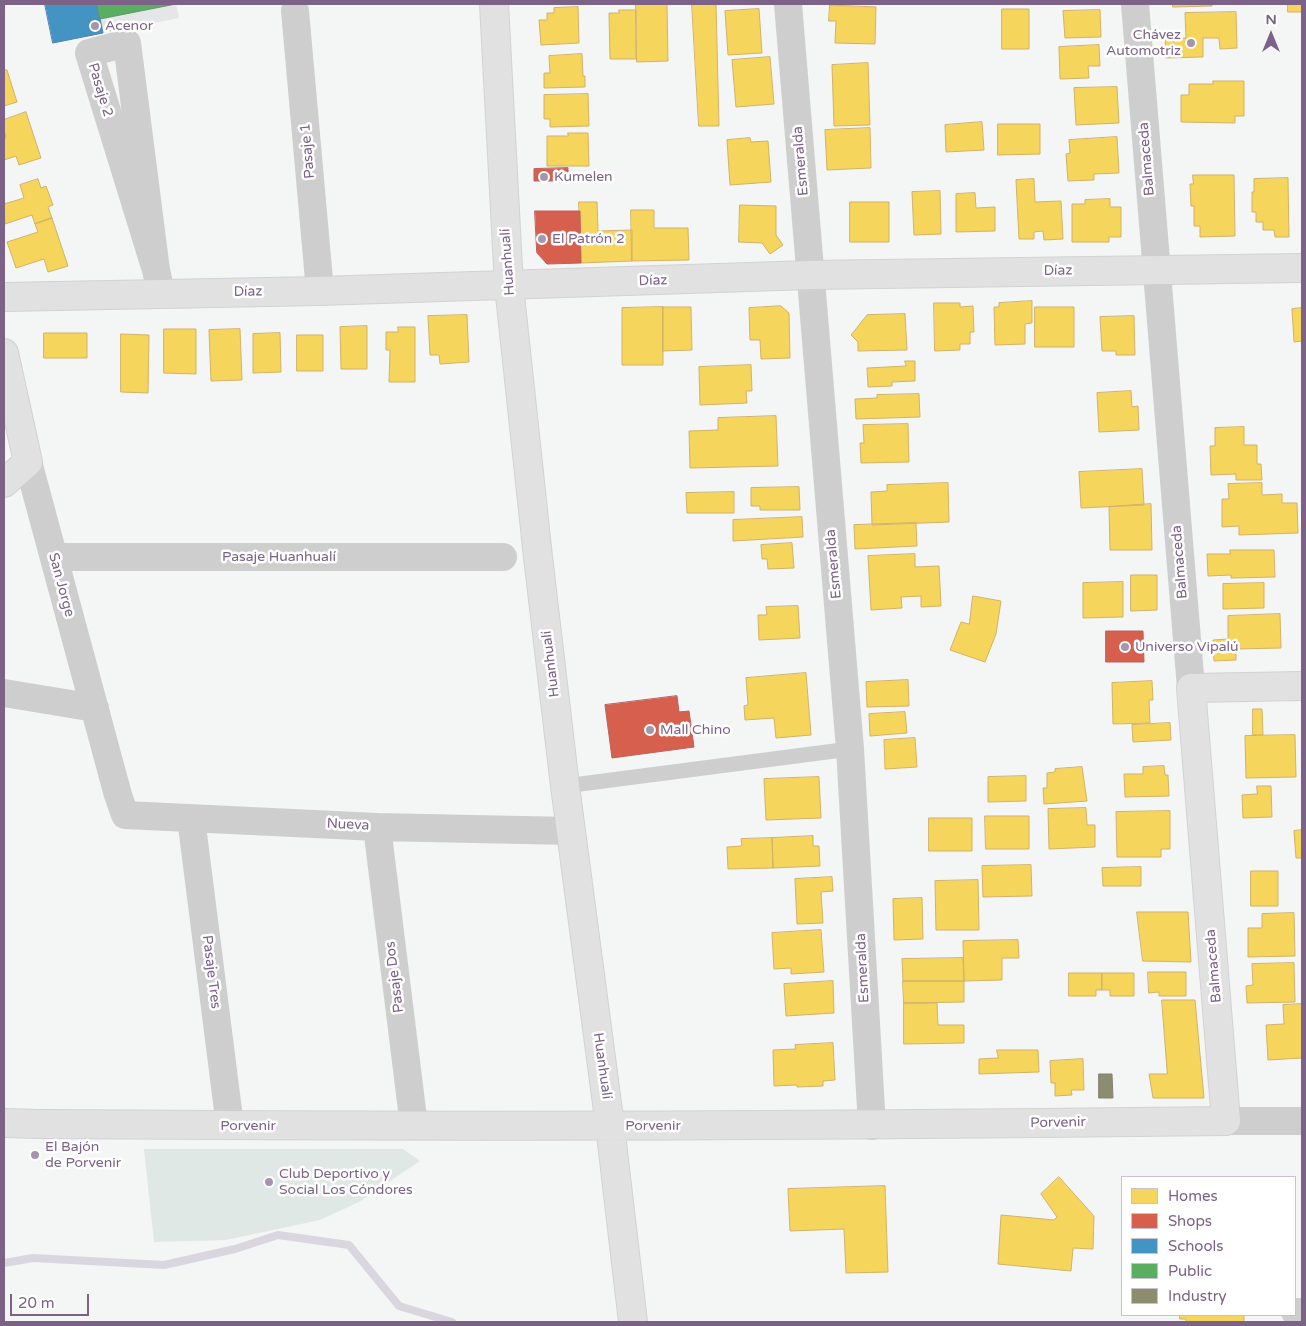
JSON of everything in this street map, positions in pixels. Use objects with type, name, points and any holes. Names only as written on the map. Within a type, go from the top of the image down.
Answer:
[{"type":"street","name":"Huanhualí","points":[[494,4],[509,286],[570,831],[610,1126],[633,1322]]},
{"type":"street","name":"Esmeralda","points":[[788,4],[850,749],[872,1126]]},
{"type":"street","name":"Balmaceda","points":[[1135,4],[1226,1121]]},
{"type":"street","name":"Pasaje 1","points":[[295,11],[320,291]]},
{"type":"street","name":"Pasaje 2","points":[[127,43],[140,142],[158,281],[89,53],[127,43]]},
{"type":"street","name":"Díaz","points":[[4,297],[158,281],[320,291],[810,275],[1302,268]]},
{"type":"street","name":"San Jorge","points":[[4,353],[28,462],[125,815]]},
{"type":"street","points":[[4,482],[28,462]]},
{"type":"street","name":"Pasaje Huanhualí","points":[[54,557],[503,558]]},
{"type":"street","points":[[1191,688],[1302,686]]},
{"type":"street","points":[[4,692],[95,708]]},
{"type":"street","name":"Nueva","points":[[125,815],[377,827],[570,831]]},
{"type":"street","name":"Pasaje Tres","points":[[191,818],[230,1126]]},
{"type":"street","name":"Pasaje Dos","points":[[377,827],[414,1126]]},
{"type":"street","name":"Porvenir","points":[[4,1122],[230,1126],[872,1126],[1302,1121]]},
{"type":"lane","points":[[565,786],[850,749]]},
{"type":"shaded area","name":"Acenor","points":[[45,4],[176,4],[179,18],[53,43]]},
{"type":"shaded area","name":"Club Deportivo y Social Los Cóndores","points":[[144,1149],[403,1149],[420,1161],[359,1202],[320,1220],[226,1240],[154,1242]]},
{"type":"building: Homes","points":[[636,4],[667,4],[668,61],[637,62]]},
{"type":"building: Homes","points":[[692,4],[716,4],[719,126],[699,126]]},
{"type":"building: Homes","points":[[1173,4],[1212,4],[1212,6],[1173,7]]},
{"type":"building: Homes","points":[[1288,4],[1302,4],[1302,12],[1288,12]]},
{"type":"building: Homes","points":[[830,5],[876,7],[875,44],[835,43],[836,21],[829,21]]},
{"type":"building: Homes","points":[[578,7],[579,43],[541,45],[539,20],[547,20],[547,13],[554,13],[554,8]]},
{"type":"building: Homes","points":[[759,9],[762,53],[728,55],[725,11]]},
{"type":"building: Homes","points":[[1002,9],[1029,9],[1029,49],[1002,49]]},
{"type":"building: Homes","points":[[619,10],[636,10],[636,59],[610,59],[609,13],[619,13]]},
{"type":"building: Homes","points":[[1100,10],[1101,37],[1065,38],[1063,11]]},
{"type":"building: Homes","points":[[1236,12],[1237,48],[1220,49],[1219,38],[1203,38],[1203,57],[1166,58],[1165,39],[1186,38],[1185,13]]},
{"type":"building: Homes","points":[[1099,45],[1100,66],[1088,66],[1089,78],[1060,79],[1059,47]]},
{"type":"building: Homes","points":[[582,54],[585,87],[544,88],[544,73],[550,73],[549,56]]},
{"type":"building: Homes","points":[[770,57],[774,104],[736,107],[732,60]]},
{"type":"building: Homes","points":[[868,63],[870,125],[834,126],[832,65]]},
{"type":"building: Homes","points":[[7,70],[17,102],[4,106],[4,71]]},
{"type":"building: Homes","points":[[1213,81],[1244,81],[1244,116],[1235,116],[1235,123],[1181,122],[1181,95],[1189,95],[1189,84],[1213,84]]},
{"type":"building: Homes","points":[[1117,87],[1119,123],[1076,125],[1074,88]]},
{"type":"building: Homes","points":[[588,94],[589,126],[550,127],[550,119],[544,119],[544,95]]},
{"type":"building: Homes","points":[[26,112],[41,158],[19,165],[16,156],[4,160],[4,139],[6,138],[4,120]]},
{"type":"building: Homes","points":[[982,122],[984,150],[946,152],[945,125]]},
{"type":"building: Homes","points":[[998,124],[1040,124],[1040,154],[998,155]]},
{"type":"building: Homes","points":[[870,128],[871,168],[827,170],[825,130]]},
{"type":"building: Homes","points":[[568,133],[588,133],[589,166],[547,166],[547,136],[568,136]]},
{"type":"building: Homes","points":[[1117,137],[1119,173],[1094,174],[1094,180],[1068,181],[1066,154],[1070,153],[1069,140]]},
{"type":"building: Homes","points":[[750,138],[751,142],[768,141],[771,182],[730,185],[727,140]]},
{"type":"building: Homes","points":[[1193,175],[1234,175],[1235,236],[1200,237],[1200,226],[1194,226],[1194,206],[1191,206],[1190,184],[1193,184]]},
{"type":"building: Homes","points":[[1288,178],[1289,237],[1275,237],[1274,230],[1263,230],[1263,222],[1256,222],[1256,212],[1252,212],[1254,179]]},
{"type":"building: Homes","points":[[38,179],[41,188],[46,186],[53,205],[48,207],[52,218],[35,224],[32,215],[5,224],[4,204],[24,198],[20,185]]},
{"type":"building: Homes","points":[[1034,179],[1035,202],[1061,201],[1063,239],[1044,240],[1043,231],[1034,232],[1034,239],[1019,239],[1016,180]]},
{"type":"building: Homes","points":[[940,191],[941,234],[914,235],[912,192]]},
{"type":"building: Homes","points":[[975,193],[976,208],[995,207],[995,231],[956,232],[956,194]]},
{"type":"building: Homes","points":[[1110,199],[1110,207],[1121,207],[1121,237],[1109,237],[1109,242],[1072,242],[1072,204],[1085,204],[1085,200]]},
{"type":"building: Homes","points":[[579,202],[597,202],[598,231],[632,230],[632,261],[581,263]]},
{"type":"building: Homes","points":[[850,202],[889,202],[889,242],[850,242]]},
{"type":"building: Homes","points":[[740,205],[776,206],[776,235],[783,245],[770,254],[762,243],[739,242]]},
{"type":"building: Homes","points":[[631,210],[654,210],[654,228],[688,228],[689,260],[632,261]]},
{"type":"building: Homes","points":[[52,218],[68,266],[48,272],[44,259],[16,268],[7,242],[38,232],[35,224]]},
{"type":"building: Homes","points":[[1032,301],[1032,323],[1025,324],[1025,344],[995,345],[994,307],[999,307],[999,303]]},
{"type":"building: Homes","points":[[934,303],[960,303],[960,307],[973,306],[974,332],[970,332],[970,344],[960,344],[960,350],[935,351]]},
{"type":"building: Homes","points":[[781,306],[789,313],[790,358],[761,359],[760,340],[750,340],[749,308]]},
{"type":"building: Homes","points":[[663,307],[691,307],[692,350],[663,351]]},
{"type":"building: Homes","points":[[663,307],[663,365],[622,365],[622,308]]},
{"type":"building: Homes","points":[[1035,307],[1074,307],[1074,347],[1035,347]]},
{"type":"building: Homes","points":[[1302,308],[1302,341],[1294,342],[1292,309]]},
{"type":"building: Homes","points":[[905,314],[907,350],[858,351],[858,342],[851,335],[867,315]]},
{"type":"building: Homes","points":[[467,315],[469,362],[440,364],[439,355],[430,355],[428,316]]},
{"type":"building: Homes","points":[[1134,316],[1135,355],[1116,355],[1116,351],[1102,351],[1100,317]]},
{"type":"building: Homes","points":[[367,326],[367,369],[341,369],[340,327]]},
{"type":"building: Homes","points":[[398,327],[415,327],[415,382],[389,382],[390,350],[386,350],[386,332],[398,332]]},
{"type":"building: Homes","points":[[164,329],[196,329],[196,374],[164,373]]},
{"type":"building: Homes","points":[[240,329],[242,380],[211,381],[209,330]]},
{"type":"building: Homes","points":[[44,333],[87,333],[87,358],[44,358]]},
{"type":"building: Homes","points":[[280,333],[281,372],[253,373],[253,334]]},
{"type":"building: Homes","points":[[121,334],[149,335],[148,393],[121,392]]},
{"type":"building: Homes","points":[[297,335],[323,335],[323,371],[297,371]]},
{"type":"building: Homes","points":[[905,361],[915,361],[915,381],[892,382],[892,386],[868,387],[867,368],[906,366]]},
{"type":"building: Homes","points":[[751,365],[752,391],[746,391],[747,403],[700,405],[699,367]]},
{"type":"building: Homes","points":[[1131,391],[1132,407],[1138,406],[1139,430],[1099,432],[1097,393]]},
{"type":"building: Homes","points":[[919,394],[920,417],[856,419],[855,399],[877,398],[877,395]]},
{"type":"building: Homes","points":[[776,416],[778,466],[690,468],[689,431],[718,430],[718,418]]},
{"type":"building: Homes","points":[[908,424],[909,462],[861,463],[860,443],[864,443],[863,425]]},
{"type":"building: Homes","points":[[1244,427],[1244,445],[1257,445],[1257,464],[1261,464],[1262,480],[1236,480],[1236,474],[1211,475],[1210,446],[1215,446],[1215,428]]},
{"type":"building: Homes","points":[[1142,469],[1144,505],[1081,508],[1079,472]]},
{"type":"building: Homes","points":[[948,483],[949,522],[872,525],[871,492],[887,491],[887,485]]},
{"type":"building: Homes","points":[[1262,483],[1262,495],[1282,494],[1282,503],[1297,503],[1298,533],[1239,535],[1239,526],[1222,527],[1222,499],[1229,499],[1228,484]]},
{"type":"building: Homes","points":[[799,487],[800,510],[760,510],[760,506],[751,506],[751,488]]},
{"type":"building: Homes","points":[[734,492],[734,513],[687,513],[686,493]]},
{"type":"building: Homes","points":[[1151,504],[1152,550],[1110,550],[1109,507]]},
{"type":"building: Homes","points":[[802,517],[803,537],[733,541],[733,520]]},
{"type":"building: Homes","points":[[916,523],[917,546],[855,549],[854,525]]},
{"type":"building: Homes","points":[[792,543],[794,568],[768,569],[767,559],[762,559],[761,545]]},
{"type":"building: Homes","points":[[1230,550],[1274,550],[1275,577],[1231,578],[1231,575],[1208,576],[1207,554],[1230,554]]},
{"type":"building: Homes","points":[[915,554],[915,567],[939,566],[941,606],[921,607],[921,596],[901,597],[902,608],[871,610],[868,556]]},
{"type":"building: Homes","points":[[1131,575],[1157,575],[1157,610],[1131,611]]},
{"type":"building: Homes","points":[[1123,582],[1123,617],[1083,618],[1083,583]]},
{"type":"building: Homes","points":[[1264,583],[1264,608],[1223,609],[1223,584]]},
{"type":"building: Homes","points":[[973,596],[1001,601],[996,634],[985,662],[950,650],[961,622],[969,624]]},
{"type":"building: Homes","points":[[798,606],[800,638],[759,640],[758,615],[767,615],[766,607]]},
{"type":"building: Homes","points":[[1280,614],[1281,648],[1236,649],[1236,660],[1214,661],[1213,640],[1228,639],[1228,616]]},
{"type":"building: Homes","points":[[806,673],[811,735],[776,738],[774,718],[745,720],[744,706],[748,705],[746,678]]},
{"type":"building: Homes","points":[[908,680],[909,706],[867,707],[866,682]]},
{"type":"building: Homes","points":[[1152,681],[1153,700],[1149,700],[1150,723],[1113,724],[1112,683]]},
{"type":"building: Homes","points":[[1253,709],[1262,709],[1263,735],[1253,735]]},
{"type":"building: Homes","points":[[905,712],[907,733],[870,736],[869,714]]},
{"type":"building: Homes","points":[[1170,723],[1171,740],[1133,742],[1132,725]]},
{"type":"building: Homes","points":[[1295,735],[1296,777],[1246,778],[1245,736]]},
{"type":"building: Homes","points":[[915,738],[917,767],[885,769],[884,740]]},
{"type":"building: Homes","points":[[1164,766],[1165,775],[1168,775],[1169,796],[1125,797],[1124,774],[1143,774],[1143,767]]},
{"type":"building: Homes","points":[[1082,767],[1087,801],[1044,804],[1043,788],[1047,788],[1047,773],[1055,772],[1055,769]]},
{"type":"building: Homes","points":[[1026,776],[1026,801],[988,802],[988,777]]},
{"type":"building: Homes","points":[[819,777],[821,818],[766,820],[764,779]]},
{"type":"building: Homes","points":[[1257,786],[1271,786],[1272,817],[1243,818],[1242,795],[1257,794]]},
{"type":"building: Homes","points":[[1086,808],[1087,825],[1095,825],[1095,847],[1049,849],[1048,809]]},
{"type":"building: Homes","points":[[1170,811],[1170,849],[1161,849],[1161,857],[1117,857],[1116,812]]},
{"type":"building: Homes","points":[[985,816],[1029,816],[1029,849],[986,849]]},
{"type":"building: Homes","points":[[929,818],[972,818],[972,851],[929,851]]},
{"type":"building: Homes","points":[[1302,830],[1302,858],[1296,858],[1294,831]]},
{"type":"building: Homes","points":[[813,836],[813,846],[819,846],[820,866],[773,868],[772,838]]},
{"type":"building: Homes","points":[[772,838],[773,868],[728,869],[727,847],[742,846],[741,839]]},
{"type":"building: Homes","points":[[1031,865],[1032,896],[983,897],[982,866]]},
{"type":"building: Homes","points":[[1141,867],[1141,886],[1103,886],[1102,868]]},
{"type":"building: Homes","points":[[1251,871],[1278,871],[1278,906],[1251,906]]},
{"type":"building: Homes","points":[[832,877],[833,891],[821,892],[823,923],[797,924],[795,879]]},
{"type":"building: Homes","points":[[978,880],[979,930],[936,930],[935,881]]},
{"type":"building: Homes","points":[[922,898],[923,939],[894,940],[893,899]]},
{"type":"building: Homes","points":[[1137,912],[1188,912],[1191,962],[1143,961]]},
{"type":"building: Homes","points":[[1294,913],[1295,956],[1248,957],[1248,928],[1262,928],[1262,914]]},
{"type":"building: Homes","points":[[821,930],[824,972],[791,974],[791,968],[774,969],[772,933]]},
{"type":"building: Homes","points":[[1018,940],[1019,958],[1002,958],[1002,980],[964,981],[963,941]]},
{"type":"building: Homes","points":[[963,958],[964,981],[903,981],[902,959]]},
{"type":"building: Homes","points":[[1294,963],[1295,1002],[1247,1003],[1246,986],[1253,985],[1252,964]]},
{"type":"building: Homes","points":[[1148,972],[1186,972],[1186,996],[1159,996],[1159,992],[1149,993]]},
{"type":"building: Homes","points":[[1069,973],[1102,973],[1102,990],[1096,990],[1096,996],[1069,996]]},
{"type":"building: Homes","points":[[1102,973],[1134,973],[1134,996],[1110,996],[1110,990],[1102,990]]},
{"type":"building: Homes","points":[[833,981],[834,1013],[786,1016],[784,984]]},
{"type":"building: Homes","points":[[903,981],[964,981],[964,1002],[904,1003]]},
{"type":"building: Homes","points":[[1162,1000],[1195,1000],[1204,1098],[1153,1098],[1149,1074],[1167,1074]]},
{"type":"building: Homes","points":[[904,1003],[937,1003],[938,1025],[964,1025],[964,1043],[904,1044]]},
{"type":"building: Homes","points":[[1302,1004],[1302,1058],[1268,1060],[1266,1025],[1284,1024],[1283,1005]]},
{"type":"building: Homes","points":[[833,1043],[835,1080],[823,1081],[823,1086],[774,1086],[773,1050],[796,1049],[795,1045]]},
{"type":"building: Homes","points":[[997,1050],[1038,1050],[1039,1072],[979,1074],[979,1059],[998,1058]]},
{"type":"building: Homes","points":[[1083,1059],[1084,1090],[1071,1090],[1072,1095],[1055,1096],[1055,1083],[1051,1083],[1050,1061]]},
{"type":"building: Homes","points":[[1059,1177],[1094,1216],[1093,1249],[1073,1248],[1071,1271],[998,1264],[1001,1215],[1054,1220],[1057,1217],[1041,1194]]},
{"type":"building: Homes","points":[[885,1186],[888,1272],[846,1273],[844,1229],[790,1231],[788,1189]]},
{"type":"building: Homes","points":[[1180,1316],[1244,1316],[1244,1322],[1186,1322],[1186,1319],[1180,1319]]},
{"type":"building: Shops","points":[[568,168],[568,181],[534,181],[534,169]]},
{"type":"building: Shops","points":[[535,211],[580,211],[581,263],[547,264],[537,253]]},
{"type":"building: Shops","name":"Universo Vipalú","points":[[1106,631],[1143,631],[1144,662],[1106,662]]},
{"type":"building: Shops","name":"Mall Chino","points":[[677,696],[679,712],[689,711],[694,747],[612,758],[605,705]]},
{"type":"building: Schools","points":[[45,4],[97,4],[103,33],[53,43]]},
{"type":"building: Public","points":[[97,4],[176,4],[100,19]]},
{"type":"building: Industry","points":[[1099,1074],[1112,1074],[1113,1098],[1099,1098]]},
{"type":"waterway","points":[[4,1263],[33,1258],[164,1265],[235,1249],[278,1235],[349,1245],[399,1306],[452,1322]]},
{"type":"place","name":"Acenor","points":[[95,26]]},
{"type":"place","name":"Chávez Automotriz","points":[[1191,43]]},
{"type":"place","name":"Kumelen","points":[[544,177]]},
{"type":"place","name":"El Patrón 2","points":[[542,239]]},
{"type":"place","name":"Universo Vipalú","points":[[1125,647]]},
{"type":"place","name":"Mall Chino","points":[[650,730]]},
{"type":"place","name":"El Bajón de Porvenir","points":[[35,1155]]},
{"type":"place","name":"Club Deportivo y Social Los Cóndores","points":[[269,1182]]}]
